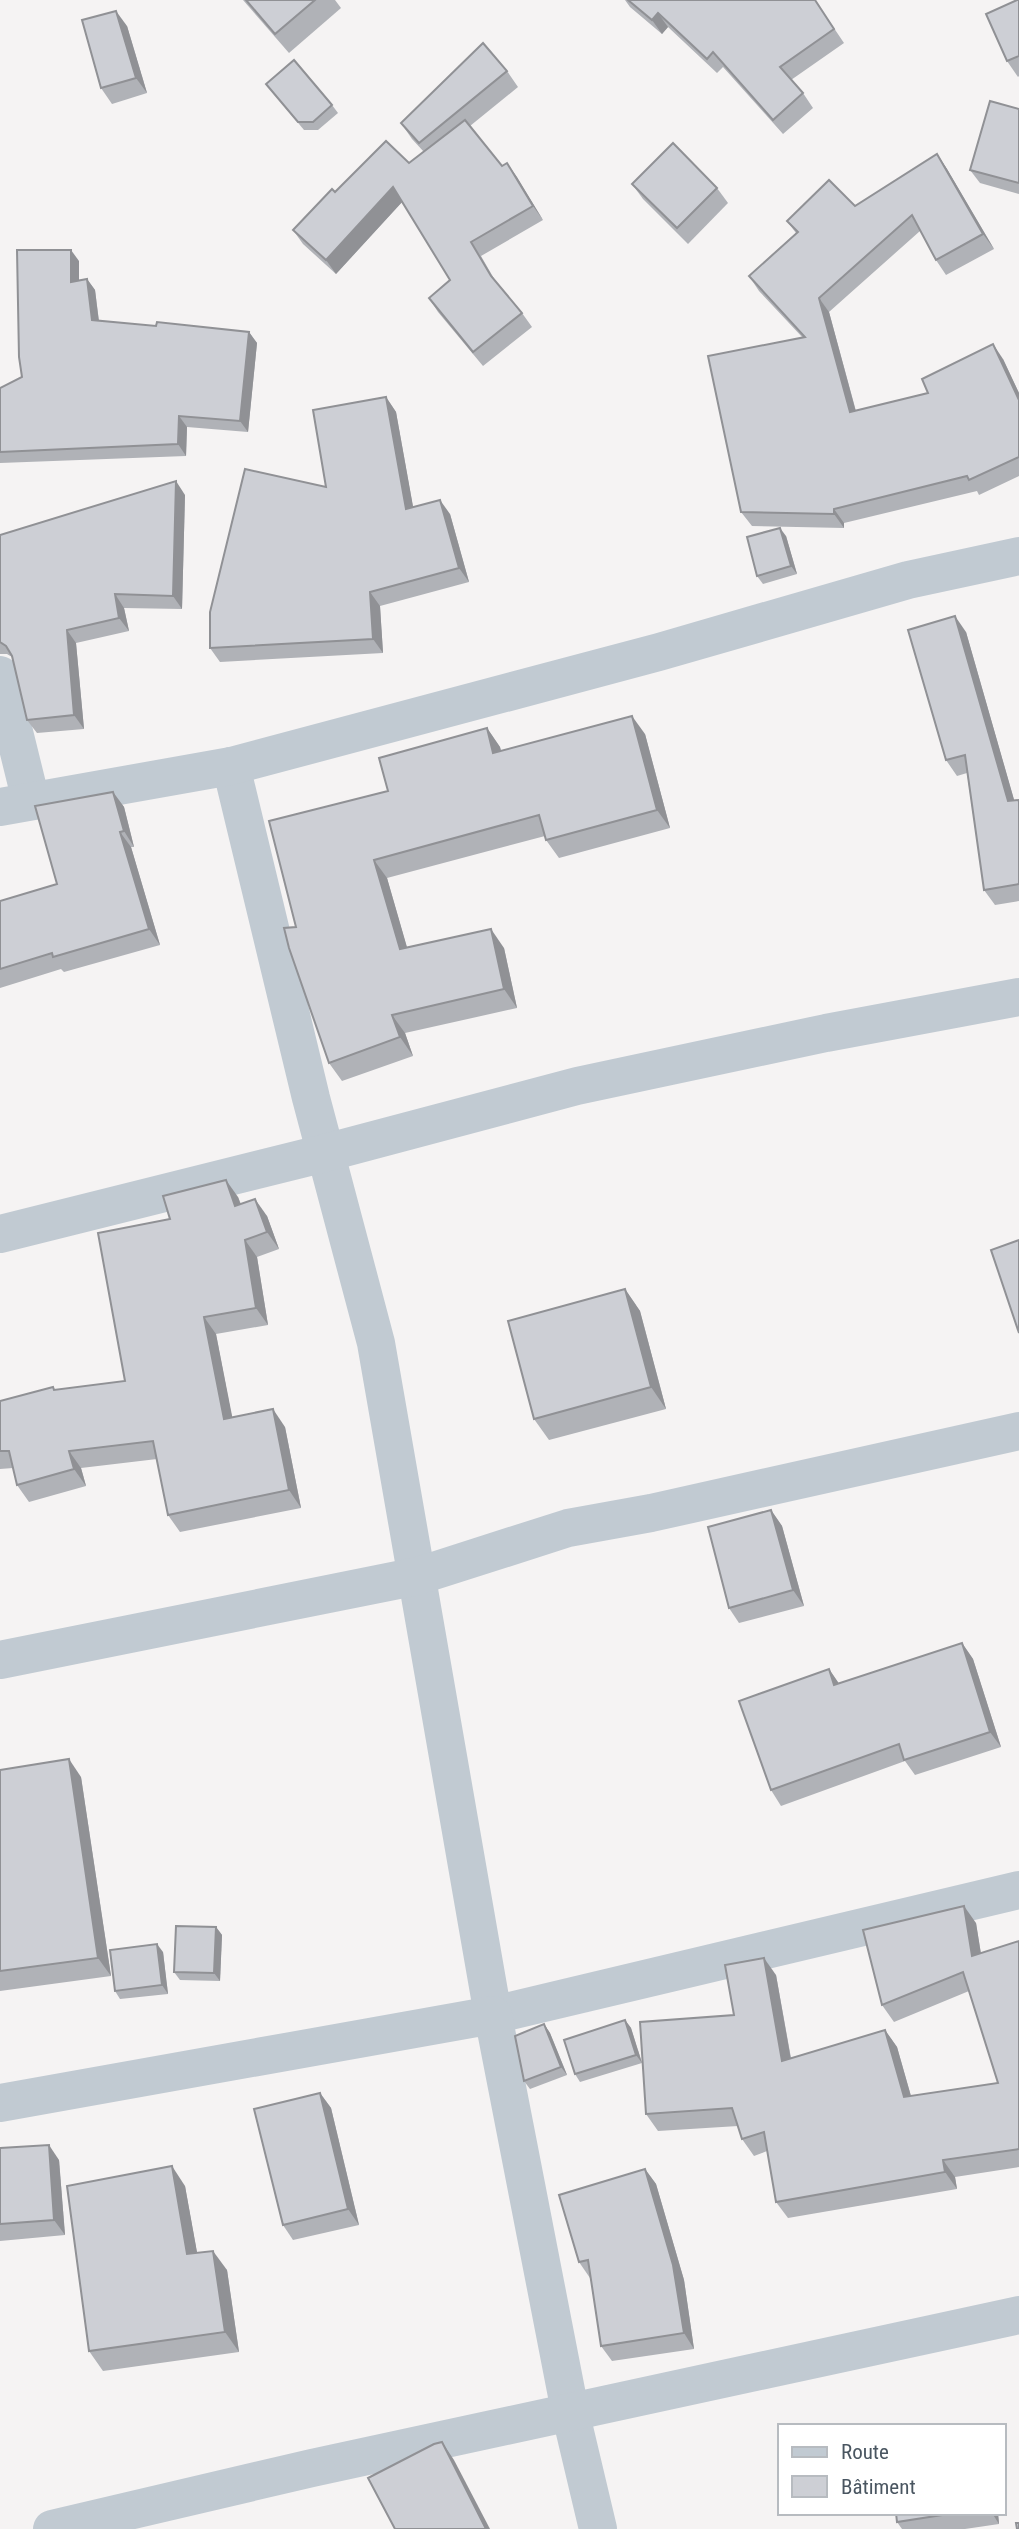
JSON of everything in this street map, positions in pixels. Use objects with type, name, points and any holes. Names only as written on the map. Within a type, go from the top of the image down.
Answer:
[{"type":"street","points":[[0,675],[15,804],[231,766],[646,656],[908,580],[1019,555]]},
{"type":"street","points":[[231,766],[326,1153],[376,1343],[493,2015],[570,2411],[598,2529]]},
{"type":"street","points":[[0,1234],[326,1153],[577,1086],[826,1033],[1019,997]]},
{"type":"street","points":[[0,1660],[418,1576],[568,1528],[651,1513],[1019,1431]]},
{"type":"street","points":[[0,2103],[493,2015],[1019,1890]]},
{"type":"street","points":[[52,2529],[312,2468],[1019,2315]]},
{"type":"building","points":[[246,0],[315,0],[275,34]]},
{"type":"building","points":[[628,0],[815,0],[834,29],[780,67],[803,93],[773,120],[713,52],[707,59],[658,13],[652,20]]},
{"type":"building","points":[[1017,0],[1019,56],[1007,61],[986,14]]},
{"type":"building","points":[[116,11],[136,78],[101,88],[82,20]]},
{"type":"building","points":[[483,43],[507,71],[419,143],[401,123]]},
{"type":"building","points":[[294,60],[332,105],[313,122],[298,122],[266,84]]},
{"type":"building","points":[[990,101],[1019,109],[1019,183],[970,170]]},
{"type":"building","points":[[465,120],[502,166],[507,163],[533,206],[471,242],[491,276],[522,313],[473,352],[429,298],[450,280],[393,187],[326,260],[293,230],[332,189],[335,192],[386,141],[409,163]]},
{"type":"building","points":[[673,143],[717,188],[677,228],[632,184]]},
{"type":"building","points":[[937,154],[983,234],[936,260],[912,215],[819,298],[850,412],[928,393],[922,379],[993,344],[1019,400],[1019,457],[969,480],[967,476],[834,509],[834,514],[741,512],[708,356],[805,337],[749,276],[798,232],[787,221],[829,180],[855,206]]},
{"type":"building","points":[[17,250],[71,250],[71,282],[87,279],[92,320],[156,326],[157,322],[249,332],[240,421],[179,416],[178,444],[0,452],[0,388],[22,377],[19,357]]},
{"type":"building","points":[[386,397],[406,509],[440,500],[459,568],[370,592],[373,639],[210,648],[210,612],[245,469],[326,487],[313,410]]},
{"type":"building","points":[[176,481],[173,596],[115,594],[119,618],[67,630],[74,715],[27,720],[12,656],[0,642],[0,535]]},
{"type":"building","points":[[780,528],[791,566],[757,576],[747,537]]},
{"type":"building","points":[[955,616],[1008,801],[1019,800],[1019,884],[984,890],[965,755],[946,760],[908,630]]},
{"type":"building","points":[[632,716],[657,810],[546,840],[539,815],[374,860],[400,949],[491,929],[504,989],[392,1015],[400,1037],[329,1063],[284,928],[296,927],[269,821],[388,791],[379,758],[487,728],[493,753]]},
{"type":"building","points":[[113,792],[124,831],[120,832],[149,929],[53,957],[52,953],[0,969],[0,901],[57,884],[35,806]]},
{"type":"building","points":[[226,1180],[235,1206],[255,1199],[267,1232],[245,1240],[256,1308],[204,1317],[224,1419],[273,1409],[289,1490],[168,1515],[153,1441],[69,1451],[74,1469],[17,1485],[9,1451],[0,1451],[0,1401],[53,1387],[54,1390],[125,1381],[98,1233],[170,1219],[163,1196]]},
{"type":"building","points":[[1019,1240],[1019,1333],[991,1250]]},
{"type":"building","points":[[625,1289],[651,1387],[534,1419],[508,1321]]},
{"type":"building","points":[[771,1510],[793,1590],[729,1608],[708,1527]]},
{"type":"building","points":[[962,1643],[990,1732],[904,1760],[899,1744],[771,1790],[739,1701],[829,1669],[834,1685]]},
{"type":"building","points":[[69,1759],[98,1958],[0,1971],[0,1770]]},
{"type":"building","points":[[964,1906],[972,1956],[1019,1941],[1019,2149],[943,2160],[945,2172],[776,2202],[764,2132],[742,2139],[732,2108],[646,2114],[640,2022],[734,2015],[725,1965],[764,1958],[782,2061],[885,2030],[904,2097],[998,2083],[963,1972],[882,2005],[863,1930]]},
{"type":"building","points":[[176,1926],[216,1927],[214,1973],[174,1972]]},
{"type":"building","points":[[157,1944],[162,1985],[115,1991],[110,1950]]},
{"type":"building","points":[[625,2020],[636,2055],[575,2074],[564,2040]]},
{"type":"building","points":[[544,2024],[561,2067],[524,2081],[515,2036]]},
{"type":"building","points":[[320,2093],[348,2209],[283,2225],[254,2109]]},
{"type":"building","points":[[49,2145],[54,2220],[0,2224],[0,2148]]},
{"type":"building","points":[[172,2166],[187,2254],[213,2251],[225,2332],[89,2351],[67,2186]]},
{"type":"building","points":[[645,2169],[673,2265],[684,2333],[601,2346],[588,2260],[579,2262],[559,2195]]},
{"type":"building","points":[[442,2442],[486,2529],[395,2529],[368,2478]]},
{"type":"building","points":[[896,2515],[942,2515],[897,2522]]}]
